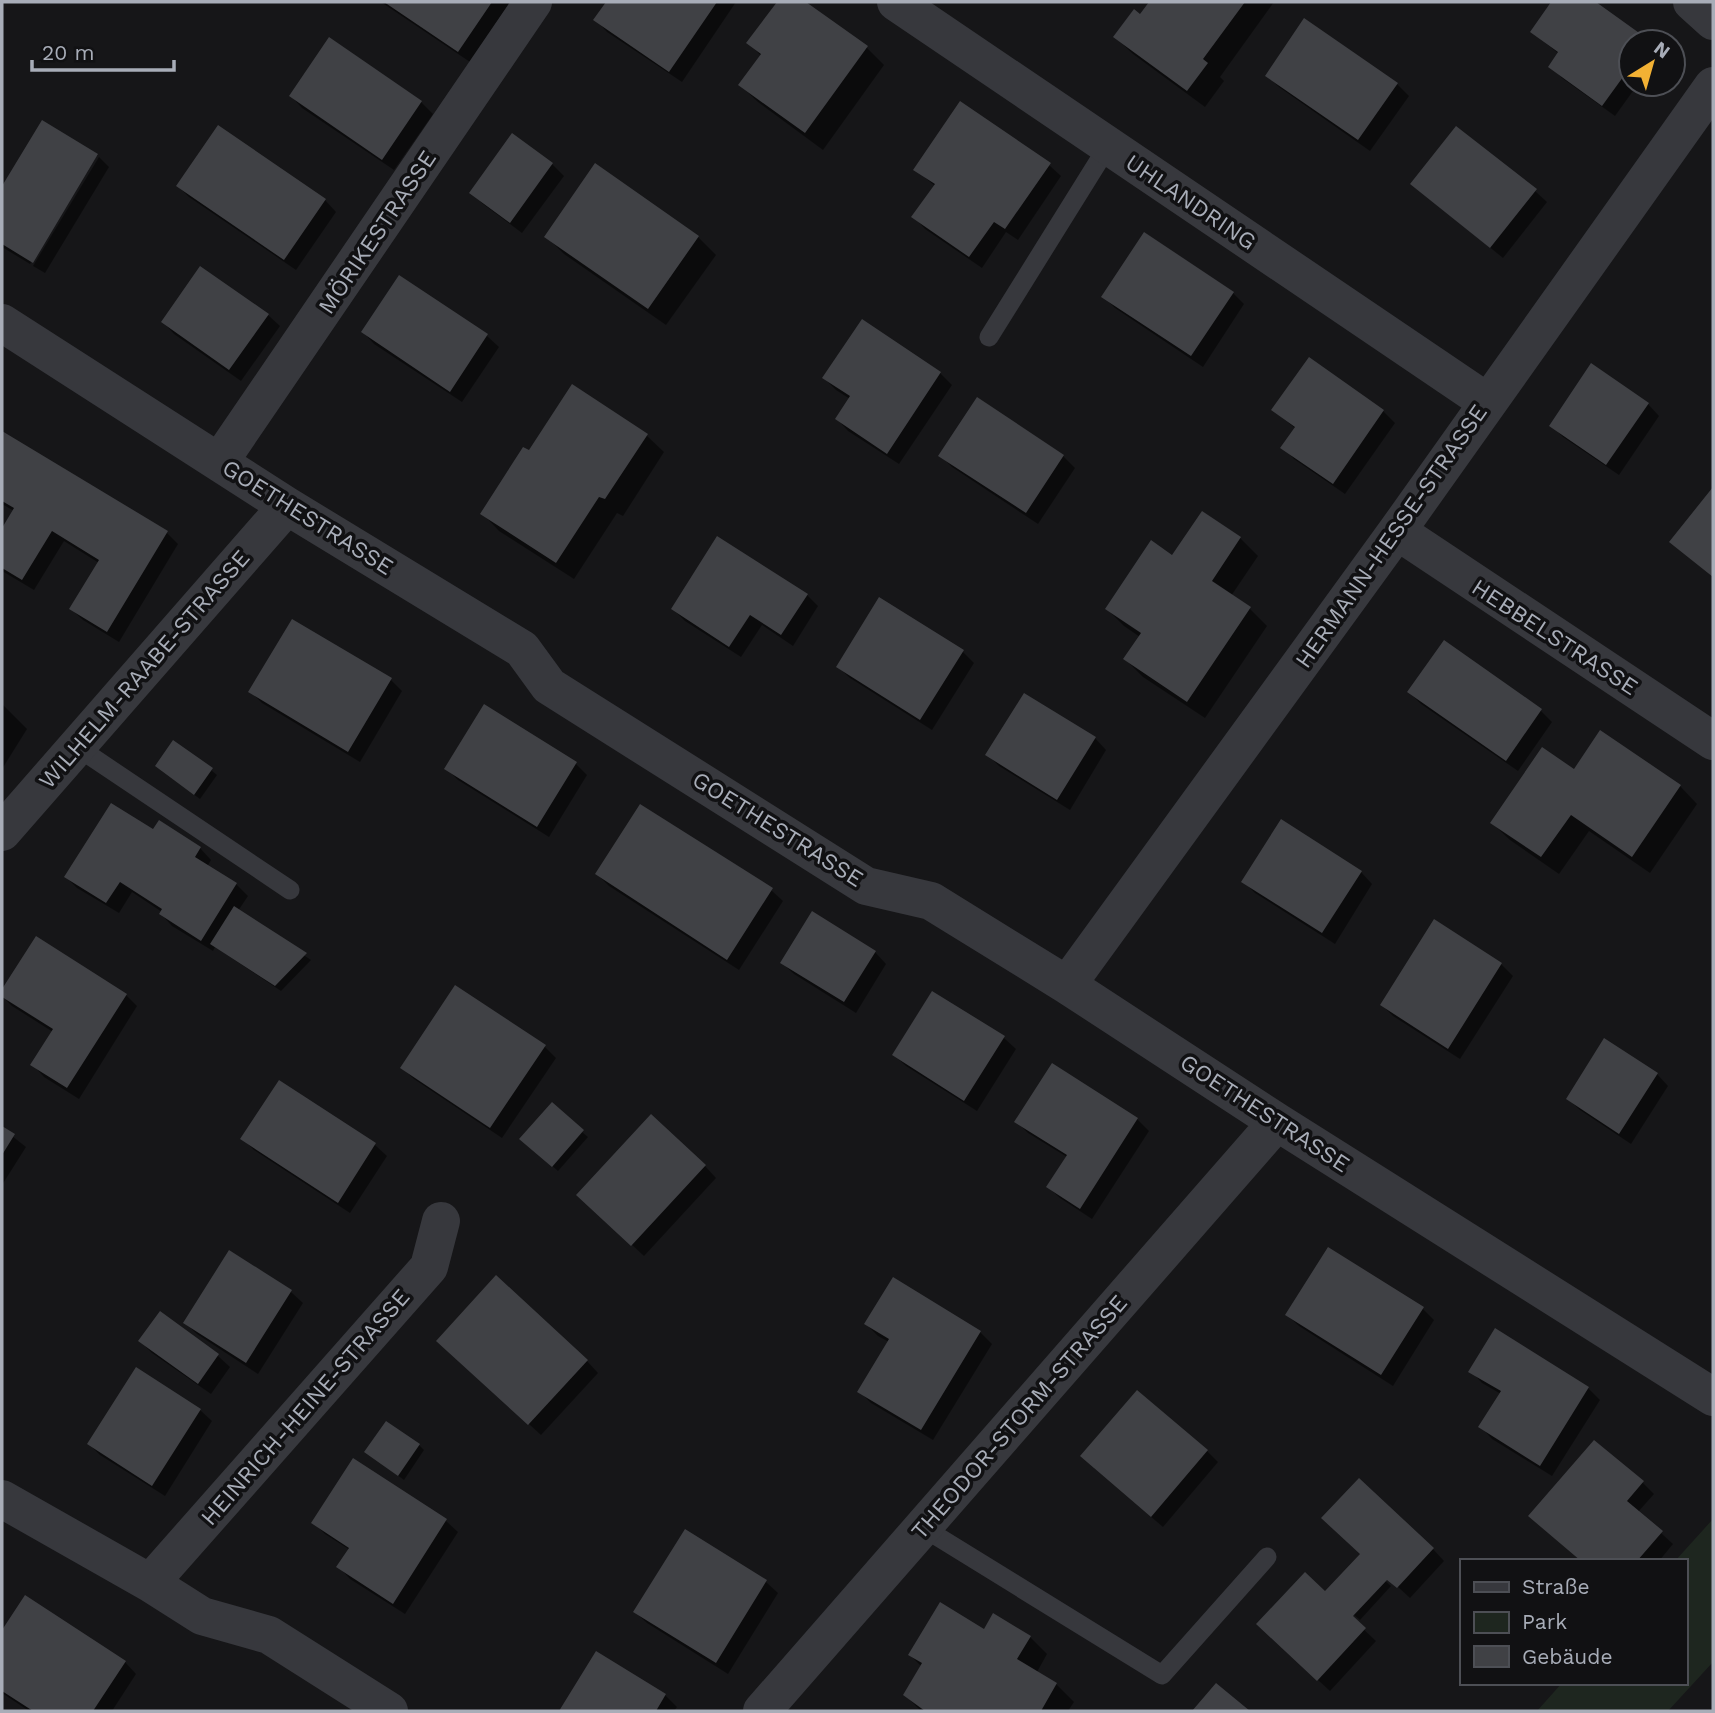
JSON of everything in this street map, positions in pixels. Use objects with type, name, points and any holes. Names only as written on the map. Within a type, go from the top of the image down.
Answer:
[{"type":"street","name":"MÖRIKESTRASSE","points":[[220,461],[533,2]]},
{"type":"street","name":"UHLANDRING","points":[[896,2],[1486,402]]},
{"type":"street","points":[[1692,2],[1713,21]]},
{"type":"street","name":"HERMANN-HESSE-STRASSE","points":[[1067,985],[1397,531],[1486,402],[1713,86]]},
{"type":"street","name":"GOETHESTRASSE","points":[[2,323],[287,506],[522,649],[549,685],[866,886],[931,901],[1713,1397]]},
{"type":"street","name":"WILHELM-RAABE-STRASSE","points":[[2,832],[287,506]]},
{"type":"street","name":"HEBBELSTRASSE","points":[[1397,531],[1713,741]]},
{"type":"street","name":"THEODOR-STORM-STRASSE","points":[[762,1711],[1277,1122]]},
{"type":"street","name":"HEINRICH-HEINE-STRASSE","points":[[150,1583],[429,1267],[441,1221]]},
{"type":"street","points":[[2,1499],[150,1583],[202,1616],[269,1635],[389,1711]]},
{"type":"lane","points":[[989,337],[1108,146]]},
{"type":"lane","points":[[77,747],[290,890]]},
{"type":"lane","points":[[922,1527],[1162,1675],[1268,1557]]},
{"type":"green space","points":[[1713,1519],[1713,1662],[1668,1711],[1537,1711],[1560,1685],[1687,1685],[1687,1559],[1677,1559]]},
{"type":"building","points":[[384,2],[492,2],[458,52]]},
{"type":"building","points":[[606,2],[717,2],[669,72],[593,20]]},
{"type":"building","points":[[777,2],[806,2],[868,46],[805,133],[738,85],[761,54],[746,43]]},
{"type":"building","points":[[1149,2],[1245,2],[1203,59],[1208,63],[1187,91],[1113,37],[1134,9],[1140,14]]},
{"type":"building","points":[[1551,2],[1596,2],[1632,28],[1617,28],[1617,85],[1602,106],[1548,67],[1558,52],[1530,32]]},
{"type":"building","points":[[1304,18],[1398,83],[1358,140],[1265,76]]},
{"type":"building","points":[[329,37],[422,101],[382,160],[289,96]]},
{"type":"building","points":[[960,101],[1051,163],[1005,229],[994,222],[969,257],[911,217],[935,184],[913,170]]},
{"type":"building","points":[[42,120],[98,154],[33,263],[2,244],[2,186]]},
{"type":"building","points":[[218,125],[326,199],[284,260],[176,186]]},
{"type":"building","points":[[1456,126],[1537,189],[1490,248],[1410,184]]},
{"type":"building","points":[[512,133],[553,163],[510,223],[469,193]]},
{"type":"building","points":[[595,163],[699,236],[648,309],[544,237]]},
{"type":"building","points":[[1144,232],[1234,292],[1191,356],[1101,297]]},
{"type":"building","points":[[200,266],[269,314],[229,370],[161,322]]},
{"type":"building","points":[[399,275],[488,334],[450,392],[361,332]]},
{"type":"building","points":[[862,319],[941,372],[887,454],[835,419],[850,396],[822,378]]},
{"type":"building","points":[[1309,357],[1384,410],[1333,484],[1280,448],[1295,427],[1271,410]]},
{"type":"building","points":[[1591,363],[1649,403],[1606,465],[1549,426]]},
{"type":"building","points":[[572,384],[648,434],[605,499],[599,497],[556,563],[480,514],[523,447],[529,450]]},
{"type":"building","points":[[977,397],[1064,455],[1026,513],[938,456]]},
{"type":"building","points":[[2,431],[168,531],[107,632],[69,609],[99,560],[52,531],[22,580],[2,568],[2,528],[14,508],[2,501]]},
{"type":"building","points":[[1713,487],[1713,577],[1669,542]]},
{"type":"building","points":[[1202,511],[1241,537],[1212,581],[1251,607],[1187,702],[1123,659],[1141,633],[1105,609],[1151,540],[1172,555]]},
{"type":"building","points":[[717,536],[808,594],[781,635],[750,615],[729,647],[671,609]]},
{"type":"building","points":[[879,597],[964,650],[920,720],[836,667]]},
{"type":"building","points":[[292,619],[392,678],[348,752],[248,692]]},
{"type":"building","points":[[1444,640],[1542,709],[1506,761],[1407,692]]},
{"type":"building","points":[[1024,693],[1096,737],[1057,800],[985,755]]},
{"type":"building","points":[[484,704],[577,762],[537,827],[444,769]]},
{"type":"building","points":[[1600,730],[1681,785],[1632,857],[1571,815],[1541,857],[1490,823],[1542,747],[1574,769]]},
{"type":"building","points":[[173,740],[213,768],[194,795],[155,766]]},
{"type":"building","points":[[111,803],[153,829],[159,820],[201,847],[195,857],[237,883],[201,941],[159,914],[162,909],[120,882],[106,903],[64,877]]},
{"type":"building","points":[[640,804],[773,888],[727,960],[595,874]]},
{"type":"building","points":[[1281,819],[1362,871],[1322,933],[1241,882]]},
{"type":"building","points":[[234,906],[307,953],[275,986],[210,944]]},
{"type":"building","points":[[812,911],[876,951],[844,1002],[780,963]]},
{"type":"building","points":[[1434,919],[1502,963],[1448,1049],[1380,1005]]},
{"type":"building","points":[[36,936],[127,994],[67,1088],[30,1065],[53,1029],[2,997],[2,989]]},
{"type":"building","points":[[455,985],[546,1045],[490,1128],[400,1068]]},
{"type":"building","points":[[932,991],[1005,1036],[964,1101],[892,1055]]},
{"type":"building","points":[[1604,1038],[1658,1073],[1619,1134],[1566,1099]]},
{"type":"building","points":[[1052,1063],[1138,1118],[1080,1209],[1046,1187],[1067,1155],[1014,1122]]},
{"type":"building","points":[[279,1080],[376,1143],[338,1203],[240,1139]]},
{"type":"building","points":[[552,1102],[584,1130],[552,1167],[519,1139]]},
{"type":"building","points":[[651,1114],[706,1165],[631,1246],[576,1195]]},
{"type":"building","points":[[2,1126],[15,1134],[2,1155]]},
{"type":"building","points":[[1328,1247],[1424,1307],[1381,1375],[1285,1315]]},
{"type":"building","points":[[229,1250],[292,1290],[246,1363],[183,1323]]},
{"type":"building","points":[[496,1275],[588,1360],[528,1425],[436,1341]]},
{"type":"building","points":[[893,1277],[981,1331],[921,1430],[857,1392],[889,1339],[864,1324]]},
{"type":"building","points":[[160,1311],[219,1354],[198,1384],[138,1341]]},
{"type":"building","points":[[1495,1328],[1589,1387],[1540,1466],[1478,1427],[1501,1391],[1468,1372]]},
{"type":"building","points":[[136,1367],[201,1409],[152,1486],[87,1444]]},
{"type":"building","points":[[1137,1390],[1208,1450],[1151,1517],[1080,1456]]},
{"type":"building","points":[[386,1421],[420,1444],[398,1476],[364,1452]]},
{"type":"building","points":[[1594,1440],[1644,1481],[1627,1501],[1663,1531],[1639,1559],[1579,1559],[1528,1516]]},
{"type":"building","points":[[353,1458],[447,1519],[393,1604],[336,1567],[349,1548],[311,1523]]},
{"type":"building","points":[[1359,1478],[1434,1548],[1397,1588],[1387,1580],[1353,1616],[1366,1628],[1317,1681],[1256,1624],[1305,1572],[1325,1591],[1360,1554],[1321,1518]]},
{"type":"building","points":[[685,1529],[767,1580],[716,1663],[633,1612]]},
{"type":"building","points":[[25,1595],[126,1661],[93,1711],[33,1711],[2,1691],[2,1630]]},
{"type":"building","points":[[940,1602],[984,1629],[993,1613],[1031,1636],[1017,1659],[1057,1683],[1041,1711],[925,1711],[903,1695],[922,1663],[908,1655]]},
{"type":"building","points":[[596,1651],[666,1694],[656,1711],[559,1711]]},
{"type":"building","points":[[1216,1683],[1250,1711],[1192,1711]]}]
